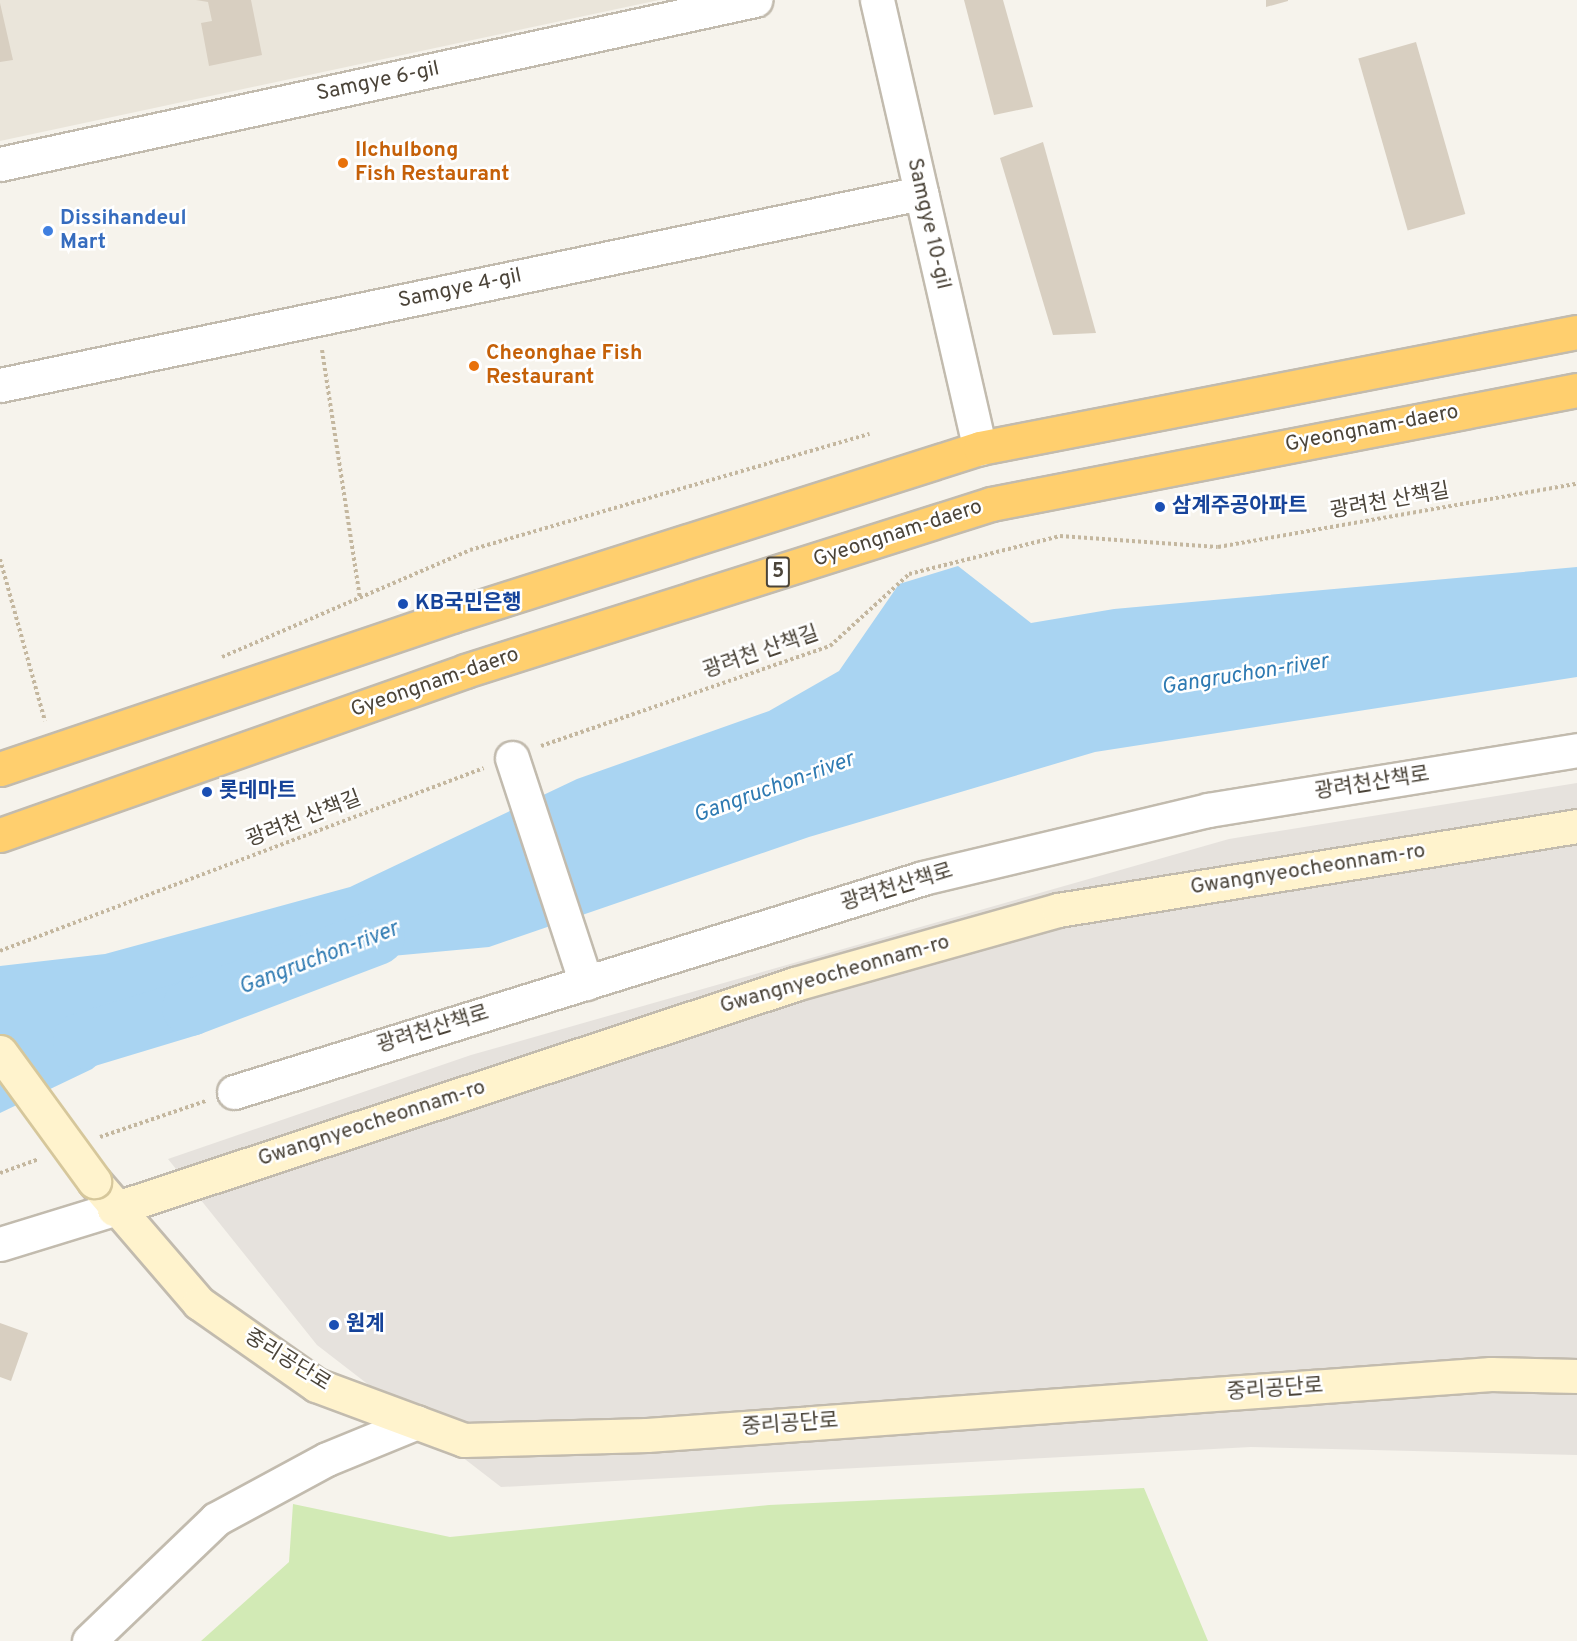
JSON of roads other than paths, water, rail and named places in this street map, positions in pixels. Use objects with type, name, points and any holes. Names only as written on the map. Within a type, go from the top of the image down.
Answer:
[{"type":"highway","points":[[0,769],[452,616],[980,447],[1577,332]]},
{"type":"highway","name":"Gyeongnam-daero","points":[[0,835],[465,671],[991,504],[1577,390]]},
{"type":"street","name":"Samgye 6-gil","points":[[0,164],[755,0]]},
{"type":"street","name":"Samgye 10-gil","points":[[877,0],[980,447]]},
{"type":"street","name":"Samgye 4-gil","points":[[0,385],[921,193]]},
{"type":"street","name":"광려천산책로","points":[[234,1092],[922,878],[1208,810],[1577,750]]},
{"type":"street","points":[[512,758],[585,983]]},
{"type":"street","name":"Gwangnyeocheonnam-ro","points":[[114,1209],[795,984],[1058,910],[1577,826]]},
{"type":"street","name":"중리공단로","points":[[0,1052],[114,1209],[199,1303],[316,1384],[464,1440],[647,1434],[1491,1374],[1577,1376]]},
{"type":"street","points":[[0,1244],[114,1209]]},
{"type":"street","points":[[89,1641],[216,1519],[327,1459],[417,1422]]},
{"type":"water","points":[[958,566],[1031,623],[1114,609],[1577,567],[1577,677],[1095,752],[809,837],[489,947],[250,969],[173,1002],[92,1069],[0,1113],[0,966],[105,954],[350,887],[577,779],[769,711],[839,671],[899,584]]},
{"type":"waterway","name":"Gangruchon-river","points":[[81,1041],[190,1008],[377,937]]},
{"type":"place","name":"Ilchulbong Fish Restaurant","points":[[343,163]]},
{"type":"place","name":"Dissihandeul Mart","points":[[48,231]]},
{"type":"place","name":"Cheonghae Fish Restaurant","points":[[474,366]]},
{"type":"place","name":"삼계주공아파트","points":[[1160,507]]},
{"type":"place","name":"KB국민은행","points":[[403,604]]},
{"type":"place","name":"롯데마트","points":[[207,792]]},
{"type":"place","name":"원계","points":[[334,1325]]}]
